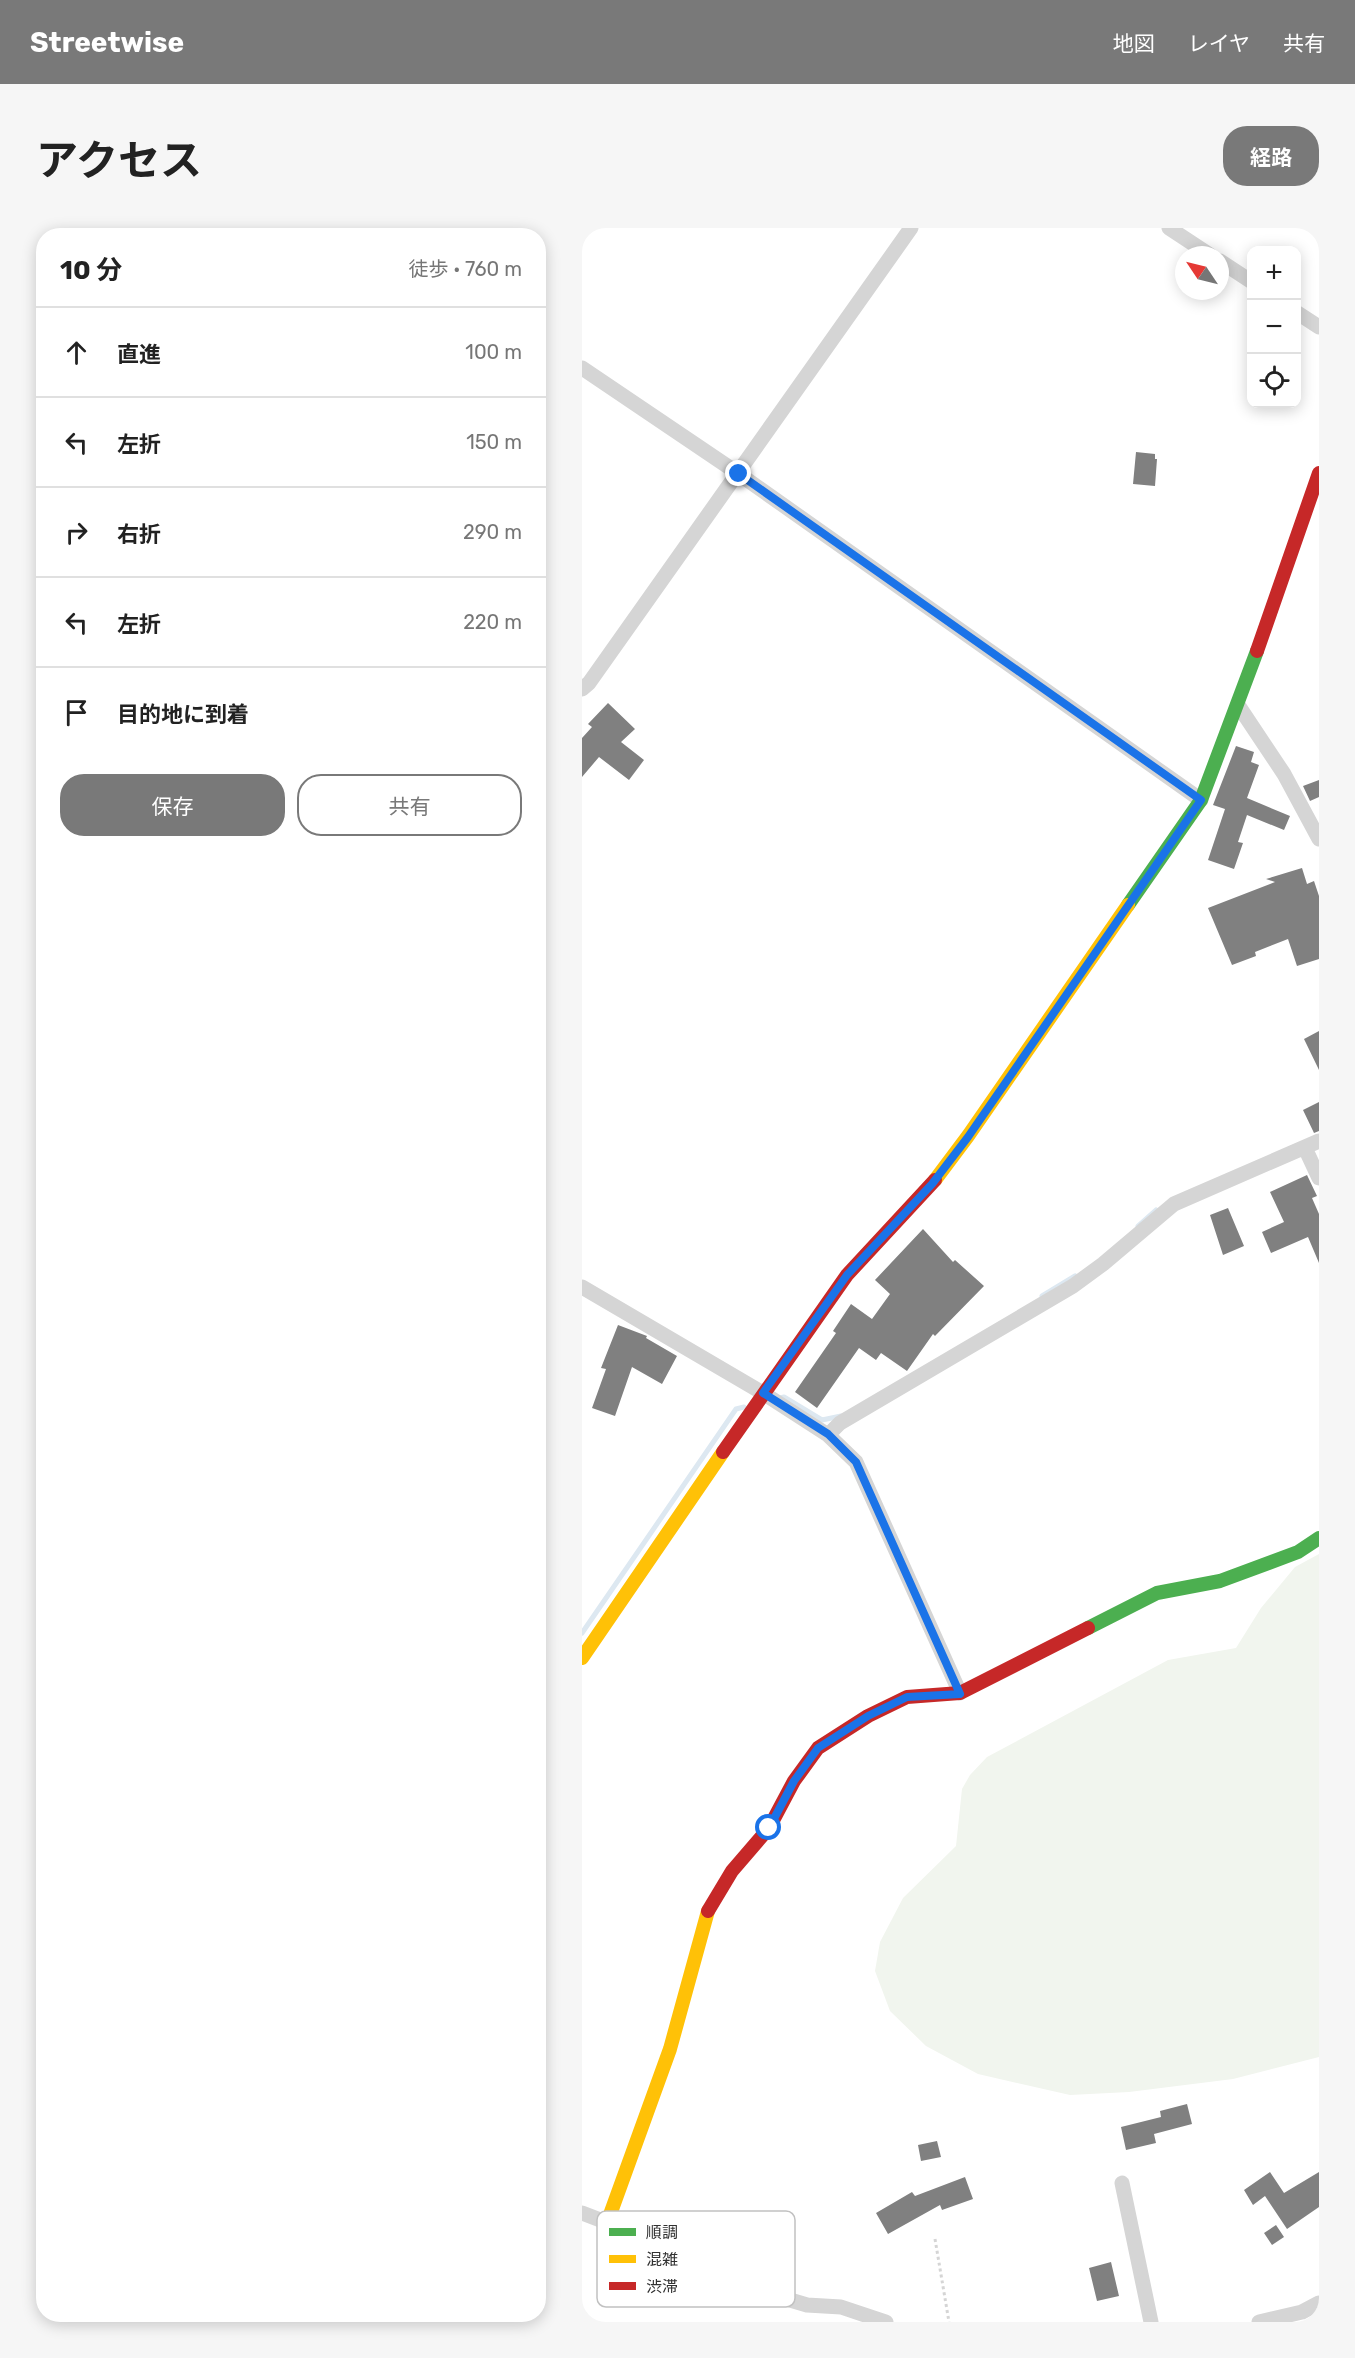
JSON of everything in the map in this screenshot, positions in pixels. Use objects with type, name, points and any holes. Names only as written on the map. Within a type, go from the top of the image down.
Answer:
[{"type":"street","points":[[582,689],[589,683],[739,474],[911,228]]},
{"type":"street","points":[[1169,228],[1196,246]]},
{"type":"street","points":[[1229,267],[1247,279]]},
{"type":"street","points":[[1301,315],[1319,327]]},
{"type":"street","points":[[582,368],[739,474],[1201,800]]},
{"type":"street","points":[[582,1658],[763,1393],[847,1275],[932,1184],[968,1137],[1201,800],[1312,508],[1319,472]]},
{"type":"street","points":[[1238,705],[1284,774],[1319,838]]},
{"type":"street","points":[[828,1434],[840,1423],[1073,1286],[1103,1264],[1174,1204],[1319,1141]]},
{"type":"street","points":[[1305,1148],[1319,1178]]},
{"type":"street","points":[[582,1287],[763,1393],[828,1434],[856,1462],[960,1694]]},
{"type":"street","points":[[611,2211],[670,2049],[702,1924],[717,1893],[732,1871],[769,1828],[794,1781],[818,1748],[868,1716],[907,1697],[960,1694],[1157,1593],[1220,1581],[1298,1552],[1319,1538]]},
{"type":"street","points":[[1122,2183],[1151,2322]]},
{"type":"street","points":[[582,2213],[597,2219]]},
{"type":"street","points":[[795,2301],[807,2305],[841,2307],[886,2322]]},
{"type":"street","points":[[1258,2322],[1302,2312],[1319,2303]]},
{"type":"path","points":[[935,2239],[949,2322]]},
{"type":"shaded area","points":[[1319,1554],[1319,2057],[1233,2079],[1129,2092],[1070,2095],[978,2074],[926,2046],[890,2011],[875,1971],[880,1942],[903,1898],[956,1846],[962,1789],[970,1775],[987,1757],[1168,1660],[1236,1648],[1261,1608],[1295,1567]]},
{"type":"building","points":[[1136,452],[1155,454],[1155,459],[1157,459],[1155,486],[1133,484]]},
{"type":"building","points":[[608,703],[635,729],[621,742],[644,760],[629,780],[599,757],[582,777],[582,738],[592,727],[588,724]]},
{"type":"building","points":[[1236,746],[1254,752],[1251,762],[1259,765],[1247,798],[1290,816],[1284,830],[1247,815],[1238,842],[1243,843],[1234,869],[1208,860],[1225,809],[1213,805]]},
{"type":"building","points":[[1319,780],[1319,797],[1310,801],[1303,786]]},
{"type":"building","points":[[1302,868],[1307,884],[1314,881],[1319,896],[1319,959],[1297,966],[1288,939],[1255,952],[1256,956],[1232,965],[1208,908],[1275,882],[1266,879]]},
{"type":"building","points":[[1319,1031],[1319,1070],[1304,1039]]},
{"type":"building","points":[[1319,1102],[1319,1131],[1314,1133],[1303,1110]]},
{"type":"building","points":[[1307,1175],[1317,1196],[1312,1198],[1319,1214],[1319,1263],[1308,1237],[1271,1253],[1262,1232],[1284,1222],[1270,1192]]},
{"type":"building","points":[[1228,1208],[1244,1246],[1223,1255],[1210,1215]]},
{"type":"building","points":[[923,1229],[953,1262],[955,1260],[984,1286],[935,1336],[933,1334],[907,1371],[881,1353],[876,1360],[859,1348],[817,1408],[795,1392],[836,1333],[833,1331],[851,1304],[872,1319],[890,1294],[875,1280]]},
{"type":"building","points":[[618,1325],[647,1336],[646,1338],[677,1356],[662,1384],[632,1367],[615,1416],[592,1408],[606,1369],[601,1368]]},
{"type":"building","points":[[1187,2104],[1192,2124],[1154,2134],[1156,2143],[1126,2150],[1121,2127],[1161,2117],[1160,2111]]},
{"type":"building","points":[[937,2141],[941,2157],[921,2161],[918,2145]]},
{"type":"building","points":[[1270,2172],[1284,2193],[1319,2172],[1319,2207],[1287,2229],[1265,2196],[1253,2205],[1244,2190]]},
{"type":"building","points":[[965,2177],[973,2199],[942,2210],[940,2205],[888,2234],[876,2213],[912,2192],[915,2196]]},
{"type":"building","points":[[1276,2225],[1284,2237],[1272,2245],[1264,2233]]},
{"type":"building","points":[[1111,2262],[1119,2296],[1097,2301],[1089,2268]]},
{"type":"waterway","points":[[1138,1226],[1156,1210]]},
{"type":"waterway","points":[[1042,1296],[1075,1276]]},
{"type":"waterway","points":[[776,1399],[784,1397],[822,1420],[841,1416]]},
{"type":"waterway","points":[[582,1633],[736,1409],[744,1407]]},
{"type":"traffic: fast","points":[[1128,905],[1201,800],[1257,651]]},
{"type":"traffic: fast","points":[[1088,1628],[1157,1593],[1220,1581],[1298,1552],[1319,1538]]},
{"type":"traffic: slow","points":[[935,1180],[1128,905]]},
{"type":"traffic: slow","points":[[582,1658],[723,1452]]},
{"type":"traffic: slow","points":[[611,2211],[670,2049],[708,1911]]},
{"type":"traffic: jam","points":[[1257,651],[1319,473]]},
{"type":"traffic: jam","points":[[723,1452],[847,1275],[935,1180]]},
{"type":"traffic: jam","points":[[708,1911],[732,1871],[769,1828],[794,1781],[818,1748],[868,1716],[907,1697],[960,1693],[1088,1628]]},
{"type":"route","points":[[739,474],[1201,800],[968,1137],[932,1184],[847,1275],[763,1393],[828,1434],[856,1462],[960,1694],[939,1693],[907,1697],[868,1716],[818,1748],[794,1781],[769,1828]]}]
